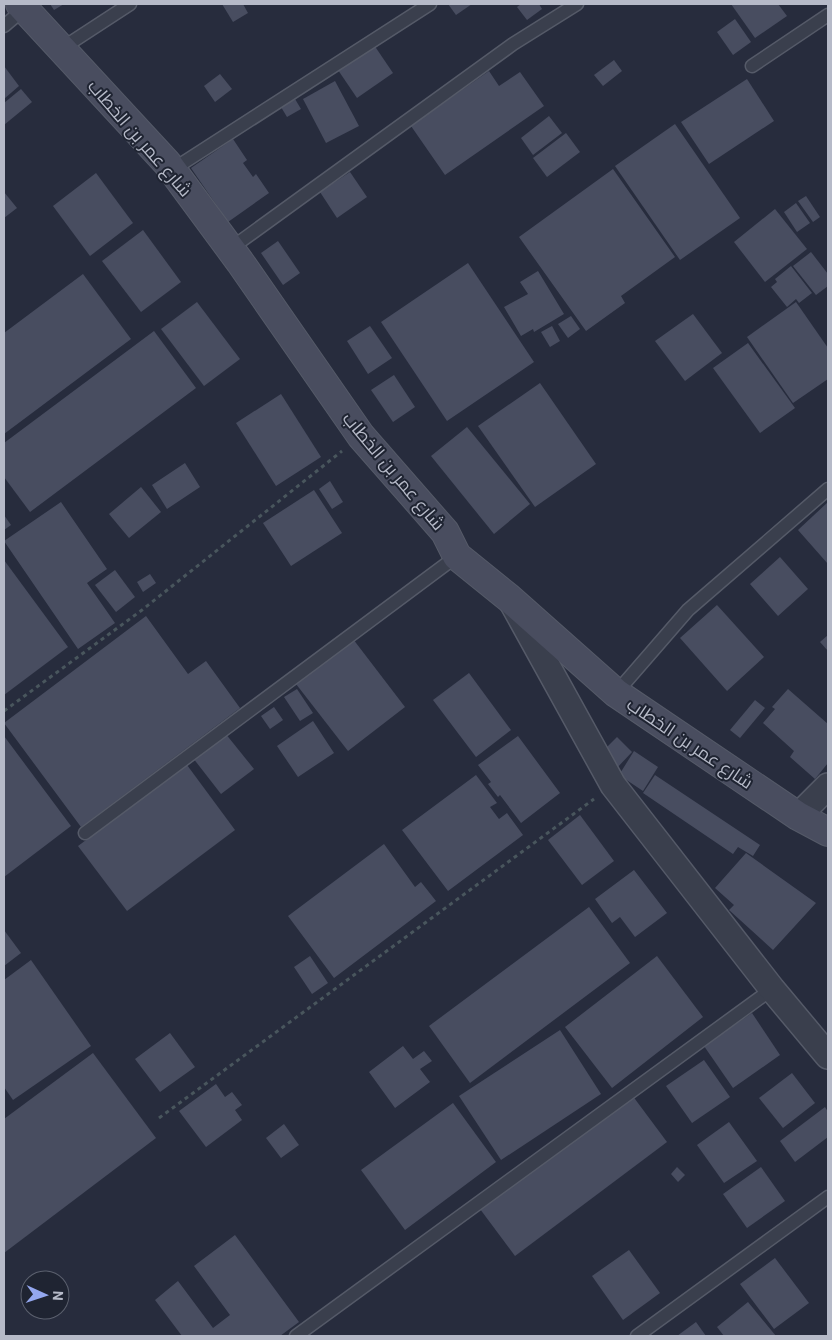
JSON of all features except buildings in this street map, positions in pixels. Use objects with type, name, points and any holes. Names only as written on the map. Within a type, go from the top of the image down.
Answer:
[{"type":"main road","name":"شارع عمر بن الخطاب","points":[[16,13],[61,49],[172,170],[230,249],[361,436],[445,532],[457,556],[509,598],[616,693],[798,816],[828,832]]},
{"type":"street","points":[[509,598],[613,785],[772,990],[828,1056]]},
{"type":"street","points":[[798,816],[828,786]]},
{"type":"lane","points":[[61,49],[130,4]]},
{"type":"lane","points":[[172,170],[430,4]]},
{"type":"lane","points":[[230,249],[513,44],[577,4]]},
{"type":"lane","points":[[752,66],[828,15]]},
{"type":"lane","points":[[616,693],[688,610],[828,489]]},
{"type":"lane","points":[[85,833],[457,556]]},
{"type":"lane","points":[[296,1336],[772,990]]},
{"type":"lane","points":[[637,1336],[828,1197]]},
{"type":"path","points":[[4,711],[142,610],[361,436]]},
{"type":"path","points":[[159,1118],[613,785]]}]
